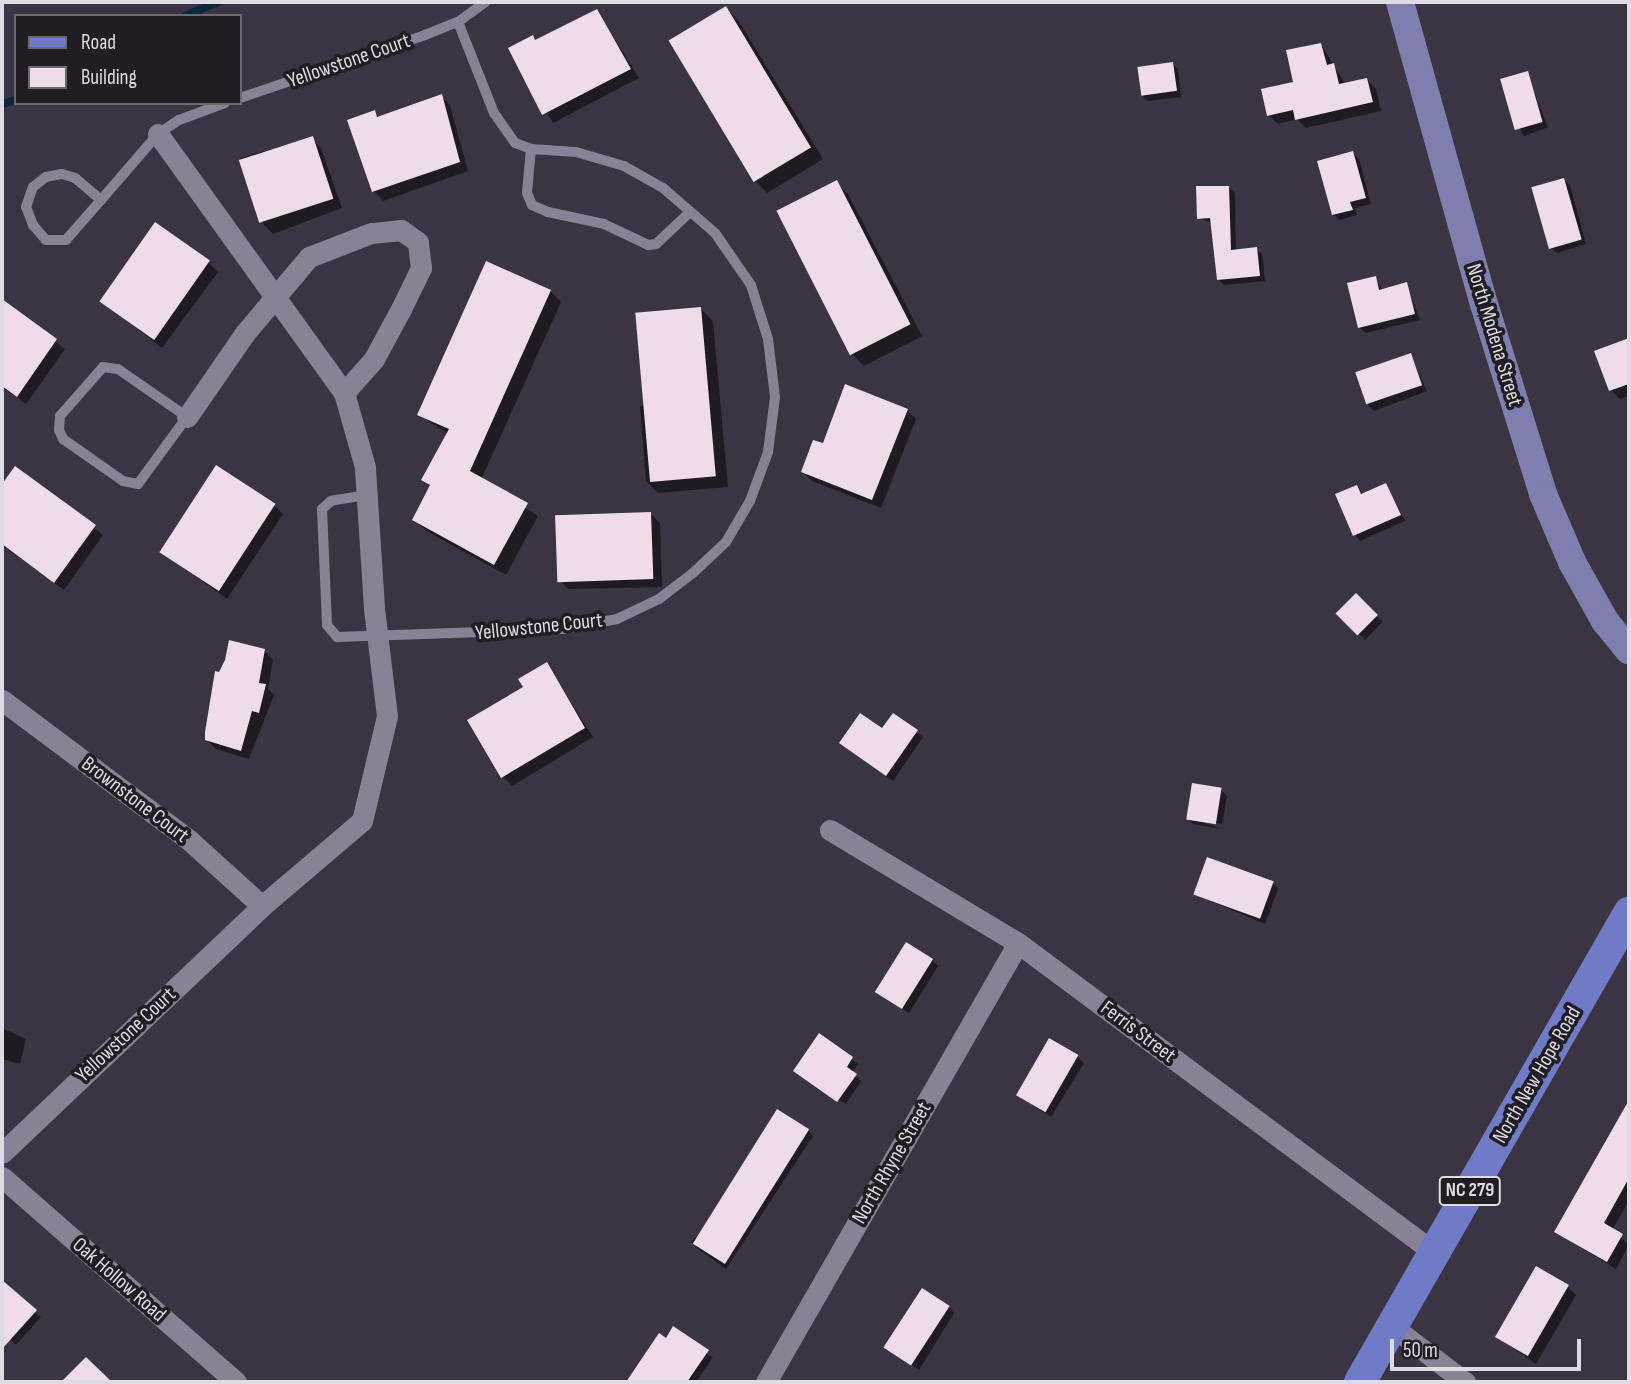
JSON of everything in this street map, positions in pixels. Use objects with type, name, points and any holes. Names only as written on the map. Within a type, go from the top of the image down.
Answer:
[{"type":"main road","name":"North New Hope Road","points":[[1360,1382],[1629,913]]},
{"type":"street","name":"North Modena Street","points":[[1400,2],[1484,304],[1543,494],[1572,562],[1605,621],[1629,651]]},
{"type":"street","name":"Yellowstone Court","points":[[2,1153],[262,906],[362,821],[387,716],[365,467],[344,393],[158,134]]},
{"type":"street","points":[[187,418],[245,333],[309,257],[371,233],[401,230],[418,242],[421,268],[374,359],[344,393]]},
{"type":"street","name":"Brownstone Court","points":[[2,700],[189,840],[262,906]]},
{"type":"street","name":"Ferris Street","points":[[830,830],[1018,943],[1435,1253]]},
{"type":"street","name":"North Rhyne Street","points":[[766,1382],[1018,943]]},
{"type":"street","name":"Oak Hollow Road","points":[[2,1177],[236,1382]]},
{"type":"street","points":[[1393,1327],[1465,1382]]},
{"type":"lane","name":"Yellowstone Court","points":[[242,97],[458,22],[486,2]]},
{"type":"lane","points":[[458,22],[494,113],[515,143],[531,149],[527,192],[532,205],[548,212],[604,224],[648,245],[656,244],[690,212]]},
{"type":"lane","points":[[101,200],[75,178],[62,174],[46,177],[33,187],[26,207],[33,225],[46,240],[66,240],[101,200],[158,134],[179,120],[220,105]]},
{"type":"lane","name":"Yellowstone Court","points":[[367,495],[331,501],[322,509],[323,582],[327,625],[337,636],[513,633],[617,619],[659,598],[726,542],[750,500],[768,452],[774,385],[768,339],[751,285],[715,233],[663,188],[624,166],[576,152],[531,149]]},
{"type":"lane","points":[[103,367],[118,369],[187,418],[138,484],[123,481],[63,439],[59,430],[60,416],[103,367]]},
{"type":"building","points":[[726,6],[811,147],[754,182],[669,41]]},
{"type":"building","points":[[597,9],[631,69],[542,115],[508,48],[533,35],[535,40]]},
{"type":"building","points":[[1321,43],[1327,65],[1334,63],[1339,84],[1367,78],[1373,102],[1295,120],[1293,110],[1267,116],[1261,89],[1293,82],[1286,50]]},
{"type":"building","points":[[1173,62],[1177,91],[1141,96],[1137,67]]},
{"type":"building","points":[[1528,71],[1543,122],[1515,130],[1500,79]]},
{"type":"building","points":[[442,94],[460,162],[372,192],[347,120],[375,110],[377,117]]},
{"type":"building","points":[[313,136],[333,199],[259,223],[239,160]]},
{"type":"building","points":[[1353,151],[1366,198],[1350,202],[1353,210],[1332,215],[1317,161]]},
{"type":"building","points":[[1564,178],[1582,240],[1549,249],[1531,187]]},
{"type":"building","points":[[837,180],[911,324],[850,355],[776,211]]},
{"type":"building","points":[[1196,186],[1229,186],[1231,250],[1257,247],[1260,276],[1217,280],[1210,218],[1197,219]]},
{"type":"building","points":[[155,222],[210,260],[154,340],[99,301]]},
{"type":"building","points":[[486,261],[551,290],[470,471],[528,503],[494,565],[412,520],[430,485],[421,480],[449,429],[417,415]]},
{"type":"building","points":[[1376,276],[1379,290],[1407,282],[1415,314],[1358,328],[1347,283]]},
{"type":"building","points":[[2,299],[57,339],[17,397],[2,386]]},
{"type":"building","points":[[701,307],[716,476],[650,482],[635,313]]},
{"type":"building","points":[[1629,338],[1629,384],[1609,391],[1594,351]]},
{"type":"building","points":[[1411,353],[1422,385],[1366,404],[1355,372]]},
{"type":"building","points":[[845,384],[908,409],[872,500],[801,472],[813,440],[823,443]]},
{"type":"building","points":[[216,465],[276,504],[219,591],[159,552]]},
{"type":"building","points":[[15,466],[96,525],[54,583],[2,544],[2,484]]},
{"type":"building","points":[[1386,483],[1401,515],[1353,536],[1335,494],[1357,485],[1361,494]]},
{"type":"building","points":[[651,512],[653,579],[557,582],[555,515]]},
{"type":"building","points":[[1356,593],[1378,615],[1357,635],[1335,614]]},
{"type":"building","points":[[229,640],[265,649],[259,683],[266,684],[259,713],[252,711],[241,751],[205,740],[215,671],[219,672],[225,660]]},
{"type":"building","points":[[547,662],[585,728],[501,778],[467,720],[523,687],[518,679]]},
{"type":"building","points":[[860,713],[882,728],[893,713],[918,730],[886,776],[839,743]]},
{"type":"building","points":[[1192,783],[1222,788],[1216,824],[1186,820]]},
{"type":"building","points":[[1207,857],[1274,881],[1260,919],[1193,895]]},
{"type":"building","points":[[906,942],[933,959],[902,1009],[875,992]]},
{"type":"building","points":[[819,1033],[853,1057],[847,1067],[857,1074],[837,1102],[793,1071]]},
{"type":"building","points":[[1049,1038],[1078,1055],[1045,1112],[1016,1095]]},
{"type":"building","points":[[1629,1100],[1629,1178],[1604,1223],[1623,1234],[1607,1262],[1554,1232]]},
{"type":"building","points":[[777,1109],[809,1129],[725,1264],[693,1244]]},
{"type":"building","points":[[1536,1266],[1569,1285],[1528,1356],[1495,1337]]},
{"type":"building","points":[[2,1280],[37,1310],[2,1349]]},
{"type":"building","points":[[922,1288],[950,1306],[911,1366],[883,1348]]},
{"type":"building","points":[[673,1326],[709,1350],[687,1382],[626,1382],[659,1333],[666,1338]]},
{"type":"building","points":[[86,1357],[112,1382],[61,1382]]},
{"type":"waterway","points":[[190,14],[218,2]]},
{"type":"waterway","points":[[2,104],[14,101]]}]
